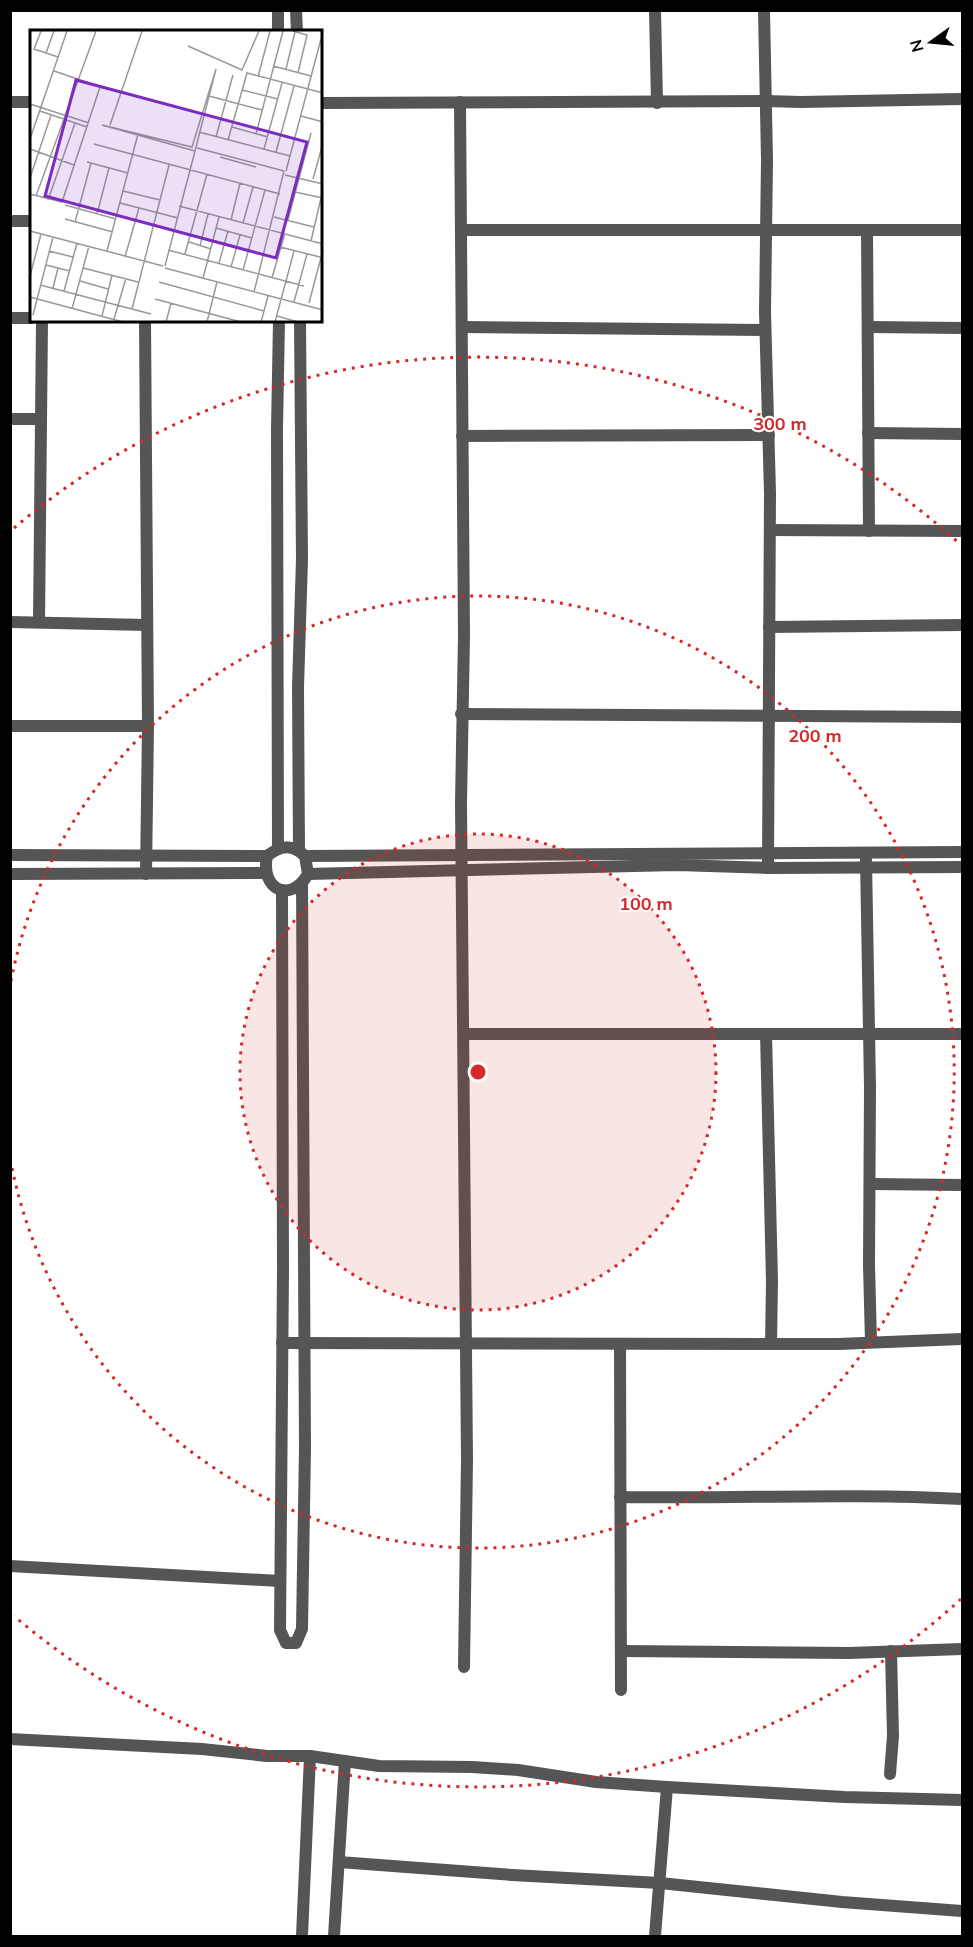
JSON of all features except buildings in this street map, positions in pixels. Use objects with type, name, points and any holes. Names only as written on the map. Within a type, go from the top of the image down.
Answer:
[{"type":"street","points":[[278,10],[278,30]]},
{"type":"street","points":[[296,10],[297,30]]},
{"type":"street","points":[[655,10],[657,102]]},
{"type":"street","points":[[764,10],[765,330],[770,530],[768,868]]},
{"type":"street","points":[[322,103],[801,102],[963,99]]},
{"type":"street","points":[[10,102],[30,102]]},
{"type":"street","points":[[460,102],[464,636],[462,870],[467,1460],[464,1667]]},
{"type":"street","points":[[10,221],[30,221]]},
{"type":"street","points":[[461,230],[963,230]]},
{"type":"street","points":[[867,230],[869,531]]},
{"type":"street","points":[[10,318],[30,318]]},
{"type":"street","points":[[39,622],[42,322]]},
{"type":"street","points":[[146,322],[148,726],[146,873]]},
{"type":"street","points":[[279,322],[272,852],[265,873],[270,883],[282,890],[289,890],[305,879],[462,870],[677,865],[768,868],[963,867]]},
{"type":"street","points":[[282,890],[280,1630],[286,1643],[296,1643],[302,1629],[304,1343],[305,879],[302,853],[298,687],[302,559],[300,322]]},
{"type":"street","points":[[462,327],[765,330]]},
{"type":"street","points":[[867,327],[963,328]]},
{"type":"street","points":[[10,419],[41,419]]},
{"type":"street","points":[[868,433],[963,434]]},
{"type":"street","points":[[462,436],[769,435]]},
{"type":"street","points":[[770,530],[963,531]]},
{"type":"street","points":[[10,622],[147,625]]},
{"type":"street","points":[[769,627],[963,625]]},
{"type":"street","points":[[462,714],[963,717]]},
{"type":"street","points":[[10,726],[148,726]]},
{"type":"street","points":[[10,855],[146,856],[272,852],[292,847],[302,853],[462,855],[963,852]]},
{"type":"street","points":[[866,853],[871,1342]]},
{"type":"street","points":[[10,874],[265,873]]},
{"type":"street","points":[[465,1034],[963,1034]]},
{"type":"street","points":[[766,1034],[772,1270],[771,1344]]},
{"type":"street","points":[[870,1184],[963,1185]]},
{"type":"street","points":[[282,1343],[771,1344],[963,1339]]},
{"type":"street","points":[[620,1344],[621,1690]]},
{"type":"street","points":[[621,1497],[708,1499],[804,1496],[963,1499]]},
{"type":"street","points":[[10,1566],[280,1581]]},
{"type":"street","points":[[621,1651],[754,1653],[963,1649]]},
{"type":"street","points":[[890,1774],[893,1736],[891,1651]]},
{"type":"street","points":[[10,1739],[202,1749],[267,1756],[310,1756],[379,1766],[518,1770],[596,1782],[667,1787],[844,1797],[963,1800]]},
{"type":"street","points":[[302,1936],[310,1756]]},
{"type":"street","points":[[334,1936],[345,1761]]},
{"type":"street","points":[[655,1936],[667,1787]]},
{"type":"street","points":[[339,1862],[660,1883],[842,1902],[963,1911]]}]
